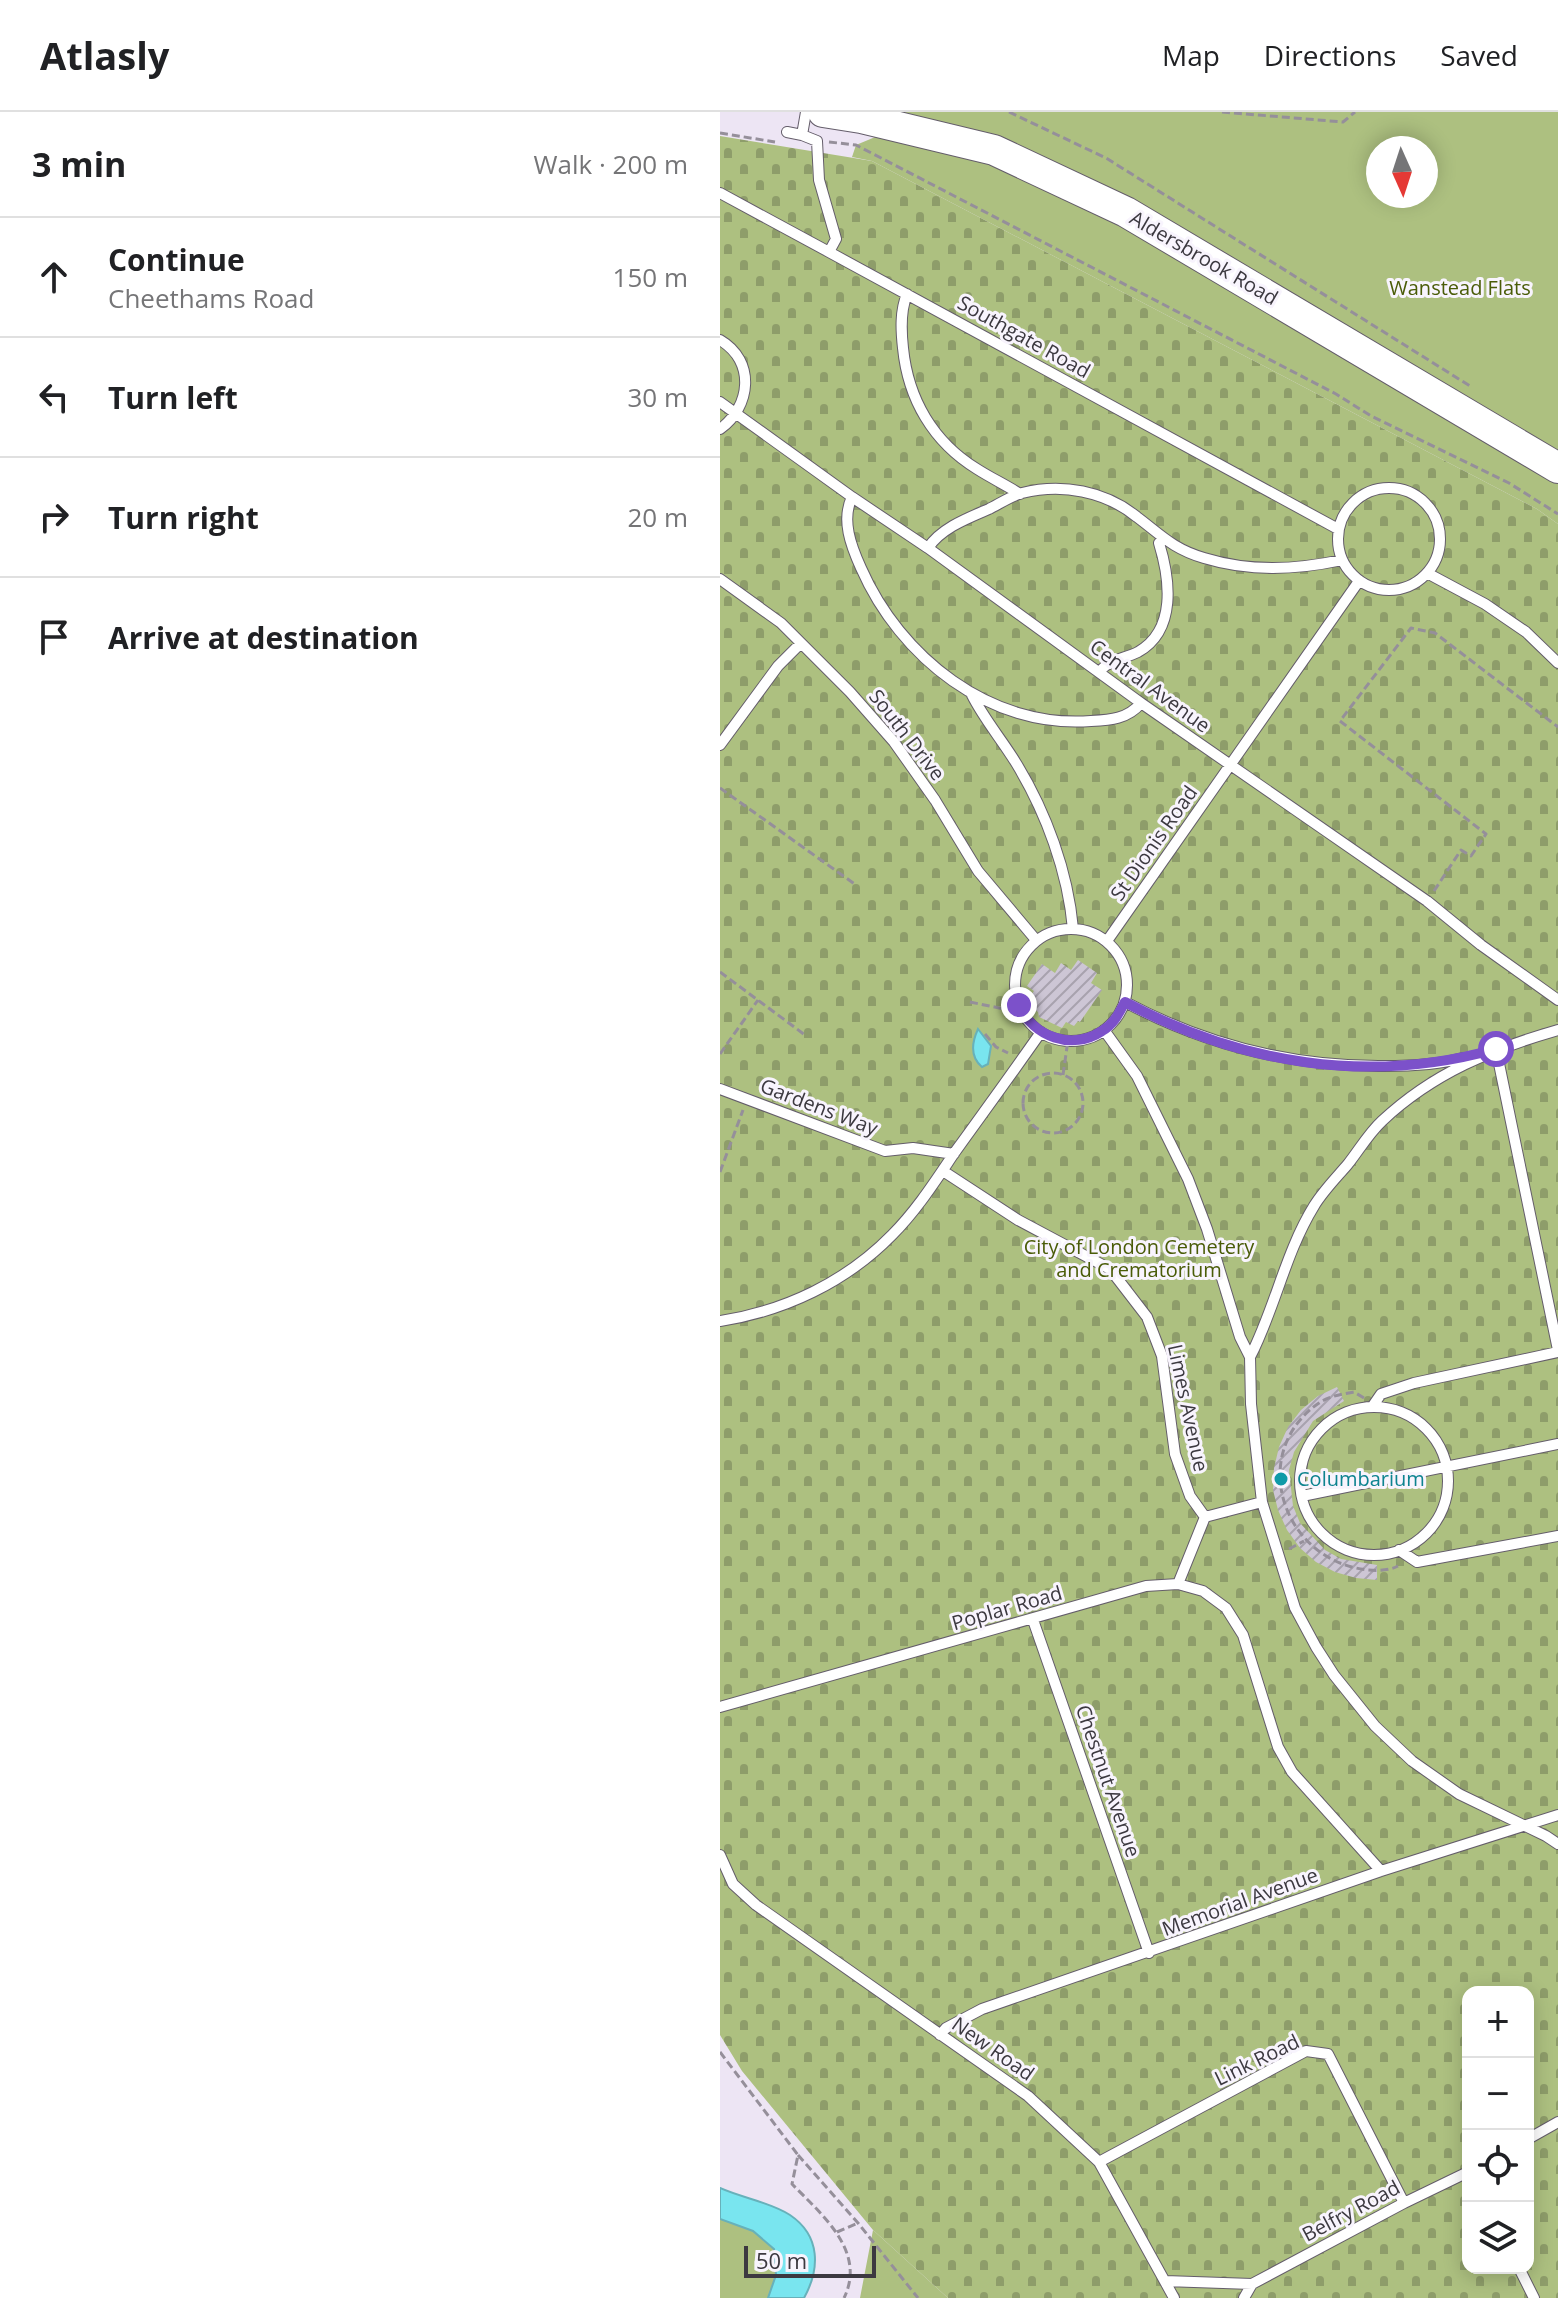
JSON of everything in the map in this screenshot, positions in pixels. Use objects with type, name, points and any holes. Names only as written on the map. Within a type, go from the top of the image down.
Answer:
[{"type":"main road","name":"Aldersbrook Road","points":[[820,126],[861,118],[994,150],[1113,206],[1558,468]]},
{"type":"lane","points":[[802,135],[806,112]]},
{"type":"lane","points":[[786,138],[802,135],[820,126],[819,180],[836,239],[829,252]]},
{"type":"lane","name":"Southgate Road","points":[[720,193],[1338,529]]},
{"type":"lane","points":[[907,294],[901,326],[905,372],[914,399],[928,424],[950,449],[976,469],[1020,494]]},
{"type":"lane","points":[[720,340],[739,358],[745,374],[746,391],[736,414],[720,429]]},
{"type":"lane","name":"Central Avenue","points":[[720,402],[1141,703],[1427,901],[1481,945],[1558,1000]]},
{"type":"lane","points":[[1397,489],[1412,494],[1434,515],[1440,545],[1436,560],[1416,583],[1387,591],[1372,588],[1359,581],[1342,560],[1338,550],[1338,529],[1353,502],[1366,493],[1397,489]]},
{"type":"lane","points":[[928,548],[947,529],[1020,494],[1082,490],[1105,497],[1138,517],[1162,540],[1201,558],[1256,569],[1287,570],[1342,560]]},
{"type":"lane","points":[[852,497],[847,507],[847,526],[854,554],[869,587],[894,626],[927,662],[971,694],[1042,720],[1074,722],[1115,719],[1135,711],[1141,703]]},
{"type":"lane","points":[[1100,671],[1107,663],[1148,645],[1164,623],[1168,589],[1159,543],[1162,540]]},
{"type":"lane","points":[[1427,573],[1485,604],[1516,625],[1558,663]]},
{"type":"lane","name":"South Drive","points":[[720,579],[781,623],[850,692],[894,742],[935,800],[978,871],[1036,940]]},
{"type":"lane","name":"St Dionis Road","points":[[1107,941],[1359,581]]},
{"type":"lane","points":[[720,745],[778,666],[801,643]]},
{"type":"lane","points":[[971,694],[1016,763],[1042,811],[1061,865],[1073,929]]},
{"type":"lane","points":[[1073,929],[1089,931],[1107,941],[1119,953],[1126,969],[1128,985],[1125,1002],[1116,1020],[1091,1037],[1068,1040],[1041,1032],[1031,1024],[1019,1005],[1015,988],[1016,974],[1027,950],[1036,940],[1052,932],[1073,929]]},
{"type":"lane","points":[[1125,1002],[1189,1032],[1237,1048],[1296,1062],[1351,1066],[1413,1066],[1453,1061],[1558,1030]]},
{"type":"lane","points":[[1104,1030],[1137,1076],[1188,1179],[1212,1242],[1240,1337],[1250,1357],[1251,1404],[1262,1502],[1295,1608],[1334,1675],[1367,1716],[1412,1761],[1459,1794],[1558,1844]]},
{"type":"lane","points":[[720,1321],[745,1317],[793,1302],[838,1279],[893,1234],[948,1163],[1041,1032]]},
{"type":"lane","points":[[1372,1407],[1381,1394],[1414,1383],[1558,1351],[1496,1049]]},
{"type":"lane","points":[[1250,1357],[1314,1206],[1342,1170],[1380,1123],[1420,1090],[1455,1068],[1496,1049]]},
{"type":"lane","name":"Gardens Way","points":[[720,1089],[885,1151],[913,1148],[948,1163]]},
{"type":"lane","name":"Limes Avenue","points":[[948,1163],[1018,1220],[1110,1269],[1147,1317],[1162,1356],[1175,1454],[1190,1496],[1205,1517]]},
{"type":"lane","points":[[1372,1407],[1393,1409],[1420,1423],[1440,1446],[1447,1466],[1448,1487],[1444,1508],[1433,1526],[1418,1541],[1399,1550],[1379,1554],[1358,1553],[1338,1545],[1321,1533],[1309,1516],[1302,1496],[1300,1475],[1305,1454],[1316,1435],[1332,1420],[1351,1411],[1372,1407]]},
{"type":"lane","points":[[1302,1496],[1558,1444]]},
{"type":"lane","points":[[1262,1502],[1205,1517],[1178,1584],[1203,1591],[1226,1608],[1243,1635],[1278,1747],[1292,1772],[1381,1871]]},
{"type":"lane","points":[[1399,1550],[1417,1562],[1431,1561],[1558,1536]]},
{"type":"lane","name":"Poplar Road","points":[[720,1707],[1146,1586],[1178,1584]]},
{"type":"lane","name":"Chestnut Avenue","points":[[1033,1620],[1149,1953]]},
{"type":"lane","name":"Memorial Avenue","points":[[940,2035],[946,2028],[982,2009],[1381,1871],[1558,1815]]},
{"type":"lane","name":"New Road","points":[[720,1855],[733,1884],[756,1905],[1028,2096],[1099,2162],[1174,2298]]},
{"type":"lane","name":"Link Road","points":[[1099,2162],[1306,2051],[1328,2054],[1404,2203]]},
{"type":"lane","points":[[1534,2136],[1558,2122]]},
{"type":"lane","name":"Belfry Road","points":[[1252,2284],[1462,2175]]},
{"type":"lane","points":[[1522,2274],[1534,2298]]},
{"type":"lane","points":[[1165,2281],[1252,2284],[1244,2298]]},
{"type":"path","points":[[1009,112],[1106,158],[1478,391]]},
{"type":"path","points":[[1222,112],[1343,122],[1355,112]]},
{"type":"path","points":[[820,126],[1336,394],[1371,416],[1509,483],[1558,514]]},
{"type":"path","points":[[720,133],[786,138]]},
{"type":"path","points":[[1427,901],[1461,850],[1471,856],[1486,834],[1340,721],[1411,628],[1435,633],[1558,727]]},
{"type":"path","points":[[720,788],[856,885]]},
{"type":"path","points":[[720,972],[805,1035]]},
{"type":"path","points":[[720,1054],[758,1000]]},
{"type":"path","points":[[970,1002],[1004,1009],[1019,1005]]},
{"type":"path","points":[[985,1034],[996,1047],[1023,1058]]},
{"type":"path","points":[[1063,1075],[1068,1040]]},
{"type":"path","points":[[1043,1074],[1063,1075],[1079,1087],[1081,1116],[1075,1124],[1058,1133],[1039,1130],[1031,1124],[1022,1106],[1027,1086],[1043,1074]]},
{"type":"path","points":[[720,1172],[747,1099]]},
{"type":"path","points":[[1332,1397],[1354,1392]]},
{"type":"path","points":[[1276,1458],[1282,1459]]},
{"type":"path","points":[[1298,1545],[1305,1540]]},
{"type":"path","points":[[1368,1570],[1391,1569]]},
{"type":"path","points":[[720,2052],[798,2155],[918,2298]]},
{"type":"path","points":[[798,2155],[792,2184],[837,2232],[850,2260],[849,2288],[844,2298]]},
{"type":"path","points":[[837,2232],[858,2223]]},
{"type":"green space","name":"Wanstead Flats","points":[[869,112],[1558,112],[1558,462],[1134,206]]},
{"type":"green space","points":[[880,135],[948,147],[1094,205],[1558,477],[1558,524],[1537,509],[872,161],[852,157],[856,145]]},
{"type":"green space","name":"City of London Cemetery and Crematorium","points":[[720,136],[872,161],[1537,509],[1558,524],[1558,2298],[948,2298],[873,2230],[742,2071],[720,2035]]},
{"type":"green space","points":[[720,2219],[753,2231],[774,2249],[776,2275],[768,2298],[720,2298]]},
{"type":"green space","points":[[873,2230],[948,2298],[860,2298]]},
{"type":"water","points":[[978,1029],[991,1046],[988,1064],[982,1067],[975,1059],[973,1049]]},
{"type":"water","points":[[720,2188],[790,2215],[808,2233],[815,2265],[804,2298],[768,2298],[776,2275],[774,2249],[753,2231],[720,2219]]},
{"type":"building","points":[[1078,960],[1097,973],[1091,983],[1102,990],[1080,1022],[1074,1026],[1066,1022],[1062,1028],[1039,1017],[1038,1012],[1025,1003],[1034,991],[1027,986],[1042,964],[1055,973],[1061,963],[1071,970]]},
{"type":"building","name":"Columbarium","points":[[1337,1387],[1344,1401],[1313,1421],[1294,1452],[1289,1470],[1293,1506],[1300,1523],[1325,1550],[1341,1559],[1377,1565],[1377,1580],[1335,1572],[1316,1562],[1300,1548],[1287,1530],[1273,1490],[1279,1447],[1288,1427],[1301,1410],[1318,1396]]},
{"type":"place","name":"Columbarium","points":[[1281,1479]]},
{"type":"route","points":[[1019,1005],[1031,1024],[1058,1039],[1076,1041],[1104,1030],[1116,1020],[1125,1002],[1189,1032],[1237,1048],[1296,1062],[1413,1066],[1453,1061],[1496,1049]]}]
